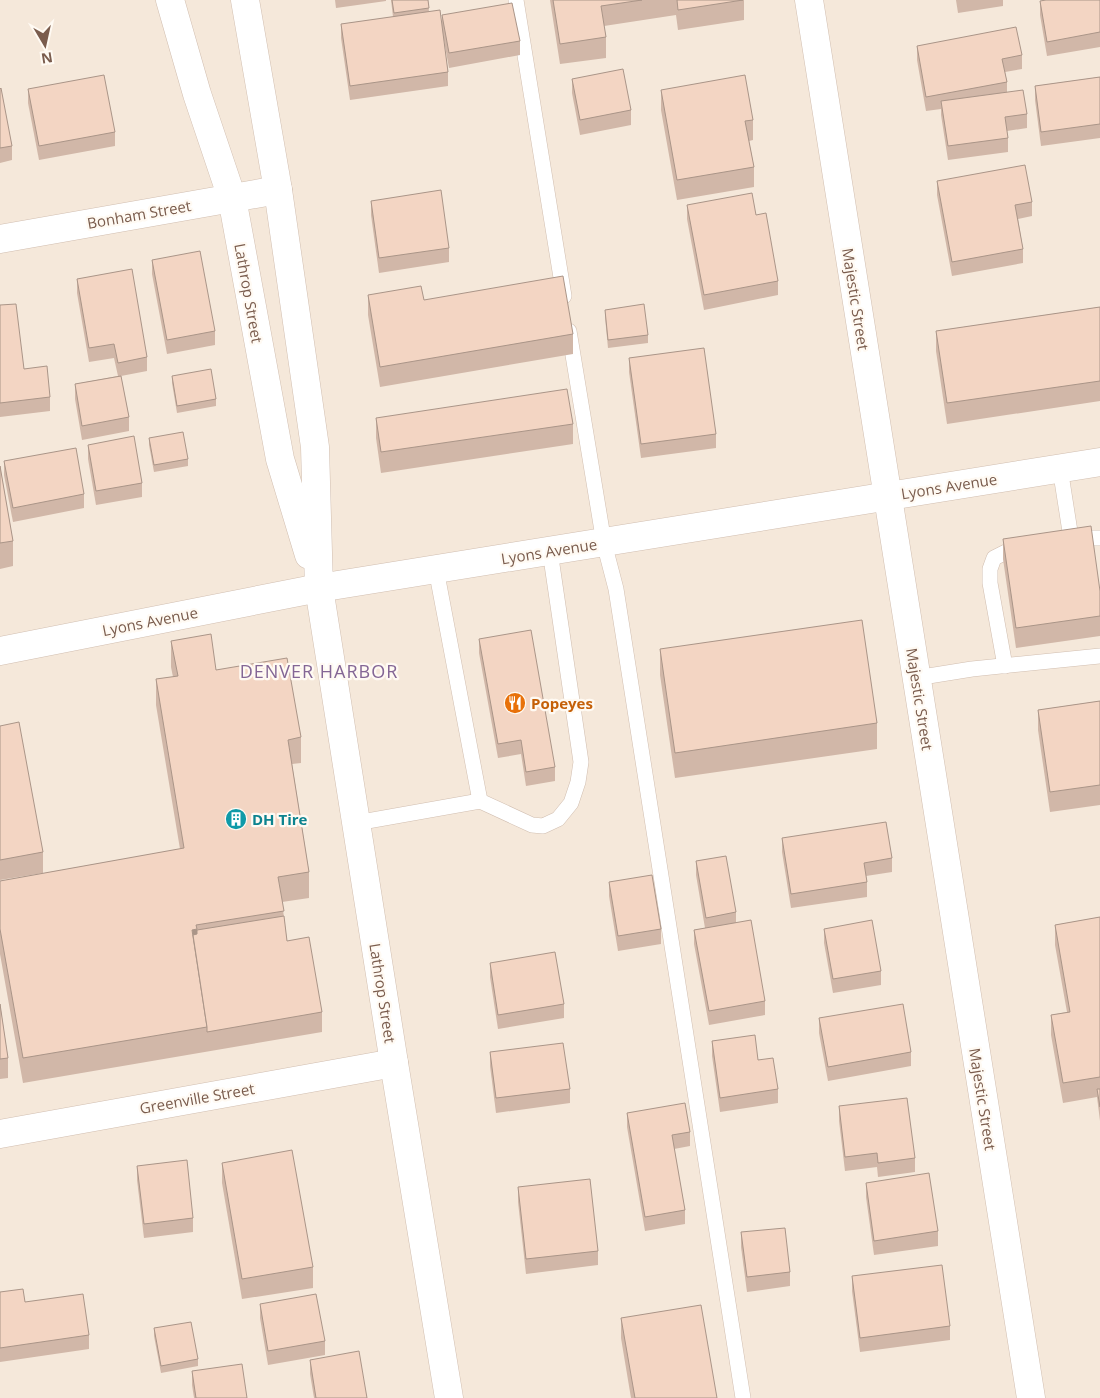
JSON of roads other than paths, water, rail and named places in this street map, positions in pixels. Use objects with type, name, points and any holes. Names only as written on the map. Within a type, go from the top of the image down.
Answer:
[{"type":"street","name":"Lathrop Street","points":[[170,0],[197,94],[232,198],[280,459],[319,588]]},
{"type":"street","name":"Lathrop Street","points":[[245,0],[278,190],[315,447],[319,588],[449,1398]]},
{"type":"street","name":"Majestic Street","points":[[809,0],[1031,1398]]},
{"type":"street","name":"Bonham Street","points":[[0,238],[278,190]]},
{"type":"street","name":"Lyons Avenue","points":[[0,651],[319,588],[1100,462]]},
{"type":"street","name":"Greenville Street","points":[[0,1134],[394,1063]]},
{"type":"lane","points":[[516,0],[604,543],[618,599],[743,1398]]},
{"type":"lane","points":[[1060,468],[1071,538]]},
{"type":"lane","points":[[1052,542],[1071,538],[1100,538]]},
{"type":"lane","points":[[1005,666],[990,582],[990,569],[994,558],[1006,552],[1034,546]]},
{"type":"lane","points":[[356,823],[480,801],[532,825],[543,826],[558,819],[571,804],[578,782],[581,762],[550,551]]},
{"type":"lane","points":[[436,569],[480,801]]},
{"type":"lane","points":[[916,678],[1100,656]]},
{"type":"place","name":"Popeyes","points":[[515,703]]},
{"type":"place","name":"DH Tire","points":[[236,819]]},
{"type":"district","name":"DENVER HARBOR","points":[[319,671]]}]
